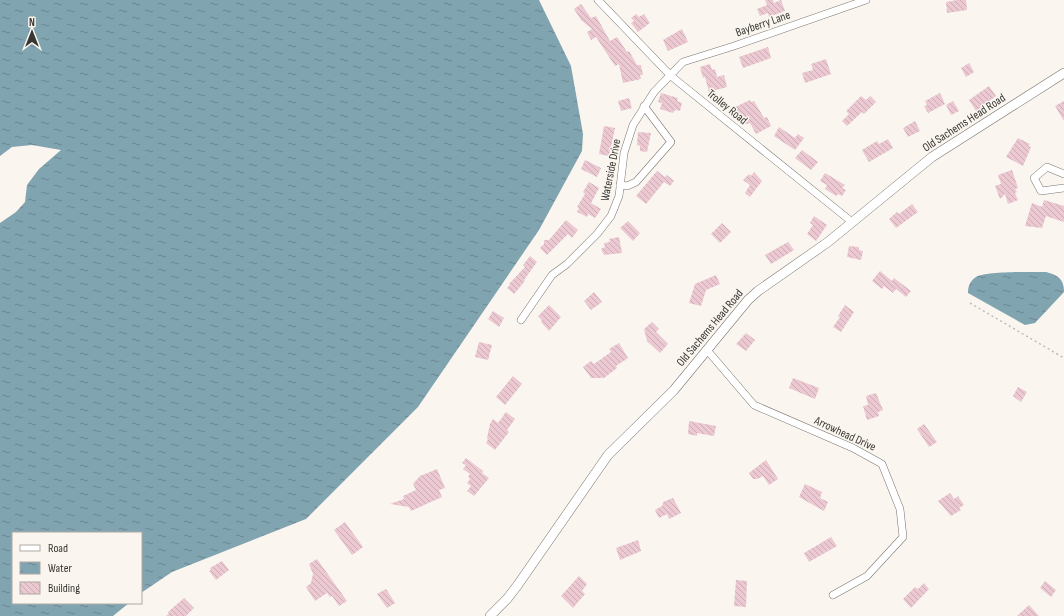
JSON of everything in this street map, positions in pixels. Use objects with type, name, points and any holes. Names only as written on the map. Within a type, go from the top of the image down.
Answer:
[{"type":"street","name":"Trolley Road","points":[[598,0],[671,76],[852,222]]},
{"type":"street","name":"Bayberry Lane","points":[[671,76],[682,62],[734,46],[866,0]]},
{"type":"street","name":"Old Sachems Head Road","points":[[490,616],[507,599],[517,586],[608,455],[674,390],[737,312],[758,291],[808,256],[910,174],[954,141],[1064,73]]},
{"type":"street","name":"Waterside Drive","points":[[521,320],[552,275],[567,264],[604,226],[616,206],[629,134],[644,106],[656,89],[671,76]]},
{"type":"street","points":[[620,186],[632,185],[636,182],[671,142],[644,106]]},
{"type":"street","points":[[1064,174],[1047,167],[1034,178],[1041,191],[1064,188]]},
{"type":"street","name":"Arrowhead Drive","points":[[707,350],[754,406],[853,448],[882,464],[900,509],[903,537],[867,576],[833,595]]},
{"type":"path","points":[[970,303],[1064,358]]},
{"type":"water","points":[[0,0],[539,0],[571,66],[583,134],[582,151],[539,230],[418,407],[306,519],[172,572],[142,592],[142,532],[12,532],[12,604],[128,604],[113,616],[0,616],[0,223],[16,212],[25,202],[27,185],[39,169],[61,150],[32,145],[12,147],[0,156]]},
{"type":"water","points":[[1010,272],[1046,272],[1060,278],[1063,284],[1064,292],[1035,323],[1025,325],[968,293],[971,282],[976,277],[981,275]]},
{"type":"building","points":[[765,0],[773,0],[774,3],[781,0],[785,11],[769,17],[768,13],[760,16],[757,9],[767,5]]},
{"type":"building","points":[[966,0],[967,10],[947,13],[946,2]]},
{"type":"building","points":[[581,4],[591,18],[596,16],[610,41],[617,37],[627,52],[629,51],[637,65],[641,65],[643,75],[640,75],[641,79],[623,83],[619,64],[615,66],[596,37],[591,40],[587,32],[592,29],[581,20],[574,9]]},
{"type":"building","points":[[636,14],[639,17],[644,14],[650,23],[638,32],[631,23],[634,21],[631,18]]},
{"type":"building","points":[[682,29],[688,42],[668,51],[663,40]]},
{"type":"building","points":[[768,47],[771,58],[743,68],[739,57]]},
{"type":"building","points":[[826,59],[831,74],[805,83],[802,73],[813,70],[811,64]]},
{"type":"building","points":[[969,63],[974,72],[966,77],[961,68]]},
{"type":"building","points":[[710,64],[712,70],[715,69],[717,77],[724,75],[727,87],[709,92],[705,77],[703,78],[700,67]]},
{"type":"building","points":[[989,86],[996,96],[976,111],[969,100]]},
{"type":"building","points":[[661,93],[678,98],[677,101],[682,103],[680,111],[675,110],[673,113],[660,109],[662,103],[658,102]]},
{"type":"building","points":[[940,93],[945,104],[928,113],[924,106],[927,105],[925,101]]},
{"type":"building","points":[[861,96],[866,100],[870,96],[876,102],[864,114],[862,112],[847,126],[842,121],[849,114],[846,111]]},
{"type":"building","points":[[629,98],[632,108],[621,111],[618,101]]},
{"type":"building","points":[[750,100],[751,102],[754,101],[764,118],[767,117],[771,126],[756,134],[750,123],[742,123],[733,108]]},
{"type":"building","points":[[953,101],[959,111],[951,115],[946,105]]},
{"type":"building","points":[[1064,101],[1064,121],[1055,106]]},
{"type":"building","points":[[915,121],[920,131],[908,137],[903,128]]},
{"type":"building","points":[[604,126],[615,128],[609,156],[599,154]]},
{"type":"building","points":[[779,127],[795,138],[798,134],[804,138],[795,150],[774,136]]},
{"type":"building","points":[[638,132],[651,133],[647,152],[640,151],[640,146],[637,145]]},
{"type":"building","points":[[1018,138],[1030,144],[1028,146],[1031,147],[1023,166],[1006,157]]},
{"type":"building","points":[[888,139],[893,148],[869,162],[862,150],[877,141],[879,144]]},
{"type":"building","points":[[802,150],[818,162],[811,170],[795,158]]},
{"type":"building","points":[[585,160],[601,168],[597,177],[581,169]]},
{"type":"building","points":[[1012,170],[1018,188],[1015,189],[1017,192],[1015,193],[1018,200],[1008,204],[1005,194],[1000,199],[995,186],[1001,184],[998,175]]},
{"type":"building","points":[[657,171],[665,177],[667,175],[674,181],[670,186],[664,182],[646,204],[636,196]]},
{"type":"building","points":[[754,172],[762,181],[750,197],[745,193],[750,185],[743,180],[749,174],[751,176]]},
{"type":"building","points":[[825,173],[845,185],[842,188],[846,190],[842,196],[838,194],[836,196],[825,189],[827,185],[820,181]]},
{"type":"building","points":[[589,182],[599,188],[591,203],[601,209],[595,218],[588,214],[587,217],[577,212],[579,208],[577,207],[585,194],[583,192]]},
{"type":"building","points":[[1044,200],[1064,206],[1064,222],[1046,216],[1042,228],[1025,226],[1032,203],[1042,207]]},
{"type":"building","points":[[912,204],[918,212],[896,228],[889,219],[897,212],[899,214]]},
{"type":"building","points":[[814,216],[827,225],[816,241],[807,234],[813,225],[810,223]]},
{"type":"building","points":[[566,220],[578,230],[572,238],[568,234],[547,255],[540,248],[544,244],[544,240],[549,240]]},
{"type":"building","points":[[628,221],[640,233],[633,241],[620,228]]},
{"type":"building","points":[[722,223],[731,232],[720,243],[711,234]]},
{"type":"building","points":[[619,237],[622,253],[604,255],[601,249],[605,247],[604,243],[610,242],[609,239]]},
{"type":"building","points":[[788,242],[794,250],[771,264],[765,255]]},
{"type":"building","points":[[849,246],[859,247],[859,250],[863,251],[861,260],[847,257]]},
{"type":"building","points":[[530,256],[537,262],[524,280],[525,281],[514,294],[507,288],[525,267],[523,265]]},
{"type":"building","points":[[880,271],[892,281],[894,278],[911,291],[906,297],[896,289],[893,293],[884,286],[882,289],[872,281]]},
{"type":"building","points":[[716,275],[720,284],[706,290],[701,306],[689,303],[695,284]]},
{"type":"building","points":[[594,292],[602,302],[591,310],[584,301]]},
{"type":"building","points":[[549,305],[561,317],[549,331],[538,316]]},
{"type":"building","points":[[845,305],[854,312],[841,332],[833,327],[840,317],[838,316]]},
{"type":"building","points":[[493,311],[504,318],[499,327],[488,319]]},
{"type":"building","points":[[652,322],[659,329],[656,332],[668,344],[660,353],[647,341],[644,329]]},
{"type":"building","points":[[746,333],[755,340],[746,351],[736,344]]},
{"type":"building","points":[[479,342],[492,345],[488,360],[475,357]]},
{"type":"building","points":[[619,343],[628,358],[616,366],[617,368],[604,378],[591,378],[583,367],[591,361],[594,364],[611,352],[609,349]]},
{"type":"building","points":[[513,376],[522,384],[505,405],[496,397]]},
{"type":"building","points":[[793,378],[819,388],[815,399],[789,388]]},
{"type":"building","points":[[1018,387],[1027,392],[1021,402],[1013,396]]},
{"type":"building","points":[[876,393],[883,410],[878,412],[879,416],[867,420],[863,406],[868,405],[866,396]]},
{"type":"building","points":[[506,412],[515,419],[507,430],[509,432],[495,450],[486,443],[490,424],[493,419],[498,423]]},
{"type":"building","points":[[689,421],[716,426],[714,436],[697,433],[697,436],[688,434]]},
{"type":"building","points":[[924,424],[937,442],[929,447],[917,429]]},
{"type":"building","points":[[466,458],[483,471],[482,473],[489,478],[474,496],[467,491],[471,486],[467,483],[470,479],[468,477],[470,474],[463,469],[466,465],[462,463]]},
{"type":"building","points":[[766,460],[778,479],[769,485],[763,476],[753,479],[749,473]]},
{"type":"building","points":[[437,469],[445,488],[439,490],[442,497],[411,511],[409,507],[390,504],[404,499],[403,496],[416,490],[413,484],[420,476]]},
{"type":"building","points":[[805,484],[822,492],[820,498],[828,502],[824,511],[799,497]]},
{"type":"building","points":[[950,493],[954,499],[958,496],[964,505],[959,508],[961,510],[951,516],[938,501]]},
{"type":"building","points":[[673,498],[681,513],[669,519],[667,514],[659,518],[655,510],[662,506],[663,502]]},
{"type":"building","points":[[345,522],[363,547],[352,555],[334,530]]},
{"type":"building","points":[[831,537],[837,546],[809,562],[804,553]]},
{"type":"building","points":[[638,540],[641,551],[620,560],[616,548]]},
{"type":"building","points":[[317,559],[347,601],[339,606],[332,596],[330,597],[327,593],[315,601],[306,587],[311,583],[313,574],[309,564]]},
{"type":"building","points":[[222,561],[229,570],[216,580],[209,571],[211,570],[210,568]]},
{"type":"building","points":[[579,576],[587,584],[582,591],[585,594],[573,608],[561,596]]},
{"type":"building","points":[[736,580],[747,581],[746,607],[734,606]]},
{"type":"building","points":[[1045,581],[1056,590],[1051,597],[1040,588]]},
{"type":"building","points":[[924,583],[929,589],[911,608],[903,599],[915,587],[918,589]]},
{"type":"building","points":[[386,589],[395,603],[387,608],[377,594]]},
{"type":"building","points":[[184,598],[194,608],[186,616],[166,616],[169,613],[168,612]]},
{"type":"building","points":[[1029,605],[1039,616],[1017,616]]}]
